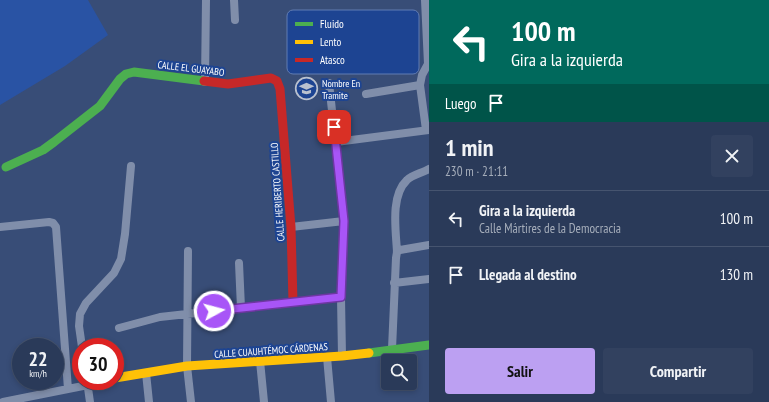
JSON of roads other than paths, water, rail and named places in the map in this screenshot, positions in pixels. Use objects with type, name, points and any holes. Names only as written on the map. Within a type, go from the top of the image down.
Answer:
[{"type":"street","points":[[206,0],[206,82]]},
{"type":"street","points":[[234,0],[235,20]]},
{"type":"street","points":[[336,142],[427,130],[420,85],[422,75],[429,64],[425,0]]},
{"type":"street","name":"CALLE EL GUAYABO","points":[[6,167],[43,150],[59,138],[100,106],[120,79],[126,74],[134,72],[228,84],[271,78],[277,81]]},
{"type":"street","name":"CALLE HERIBERTO CASTILLO","points":[[277,81],[280,88],[291,227],[293,302]]},
{"type":"street","points":[[329,83],[344,221],[341,297],[342,356]]},
{"type":"street","points":[[366,94],[420,85]]},
{"type":"street","points":[[81,338],[79,326],[80,314],[86,304],[114,273],[121,260],[125,234],[131,166]]},
{"type":"street","points":[[392,349],[394,283],[397,252],[396,200],[405,182],[429,169]]},
{"type":"street","points":[[291,227],[344,221]]},
{"type":"street","points":[[0,227],[49,222],[53,223],[56,227],[68,389]]},
{"type":"street","points":[[397,252],[400,250],[429,245]]},
{"type":"street","points":[[188,250],[186,366],[191,402]]},
{"type":"street","points":[[239,263],[242,308]]},
{"type":"street","points":[[394,283],[429,279]]},
{"type":"street","points":[[119,328],[160,317],[341,297]]},
{"type":"street","name":"CALLE CUAUHTÉMOC CÁRDENAS","points":[[124,377],[186,366],[342,356],[429,344]]},
{"type":"street","points":[[327,357],[331,402]]},
{"type":"street","points":[[260,361],[264,402]]},
{"type":"street","points":[[146,373],[149,402]]},
{"type":"street","points":[[3,402],[72,388]]},
{"type":"street","points":[[88,390],[90,402]]},
{"type":"place","name":"Nombre En Tramite","points":[[307,89]]}]
